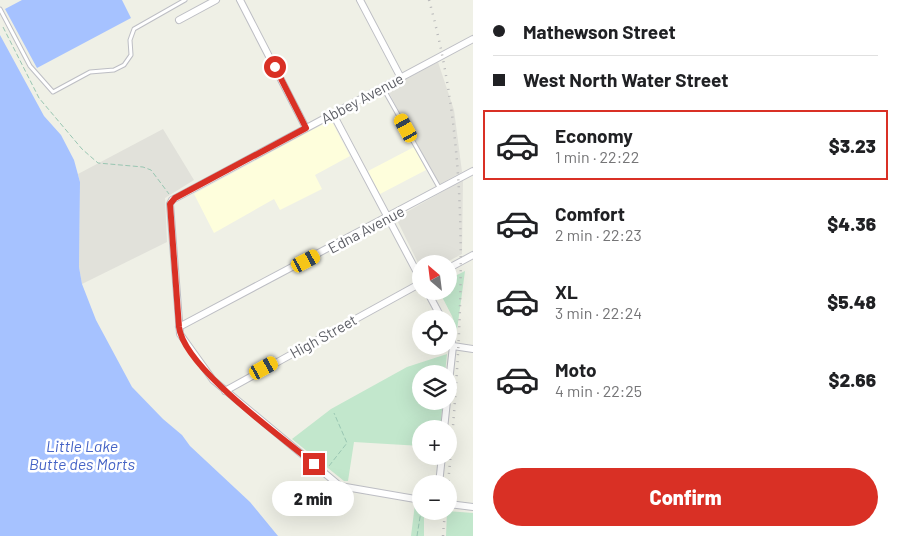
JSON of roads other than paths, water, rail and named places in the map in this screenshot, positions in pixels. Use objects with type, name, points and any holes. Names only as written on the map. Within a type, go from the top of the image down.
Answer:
[{"type":"street","points":[[179,20],[216,0]]},
{"type":"street","points":[[240,0],[306,128]]},
{"type":"street","points":[[360,0],[401,78]]},
{"type":"street","name":"Abbey Avenue","points":[[179,327],[170,209],[172,200],[473,39]]},
{"type":"street","points":[[333,114],[412,265]]},
{"type":"street","name":"Edna Avenue","points":[[179,327],[473,172]]},
{"type":"street","points":[[458,263],[473,254]]},
{"type":"street","name":"High Street","points":[[225,391],[412,287]]},
{"type":"street","points":[[179,327],[184,341],[213,380],[340,486],[412,498]]},
{"type":"street","points":[[457,347],[473,349]]},
{"type":"street","points":[[457,505],[473,507]]},
{"type":"lane","points":[[0,9],[30,66],[53,92],[90,72],[114,70],[124,65],[131,55],[130,40],[134,29],[185,0]]},
{"type":"lane","points":[[383,88],[440,190]]},
{"type":"water","points":[[22,0],[122,0],[131,18],[37,68],[5,9]]},
{"type":"water","name":"Little Lake Butte des Morts","points":[[0,35],[44,116],[61,135],[74,160],[80,182],[79,267],[82,284],[96,320],[132,387],[163,419],[182,435],[190,446],[250,502],[278,536],[0,536]]},
{"type":"railway","points":[[429,0],[443,60],[453,120],[461,240],[458,361],[449,475]]},
{"type":"railway","points":[[443,536],[444,520]]}]
